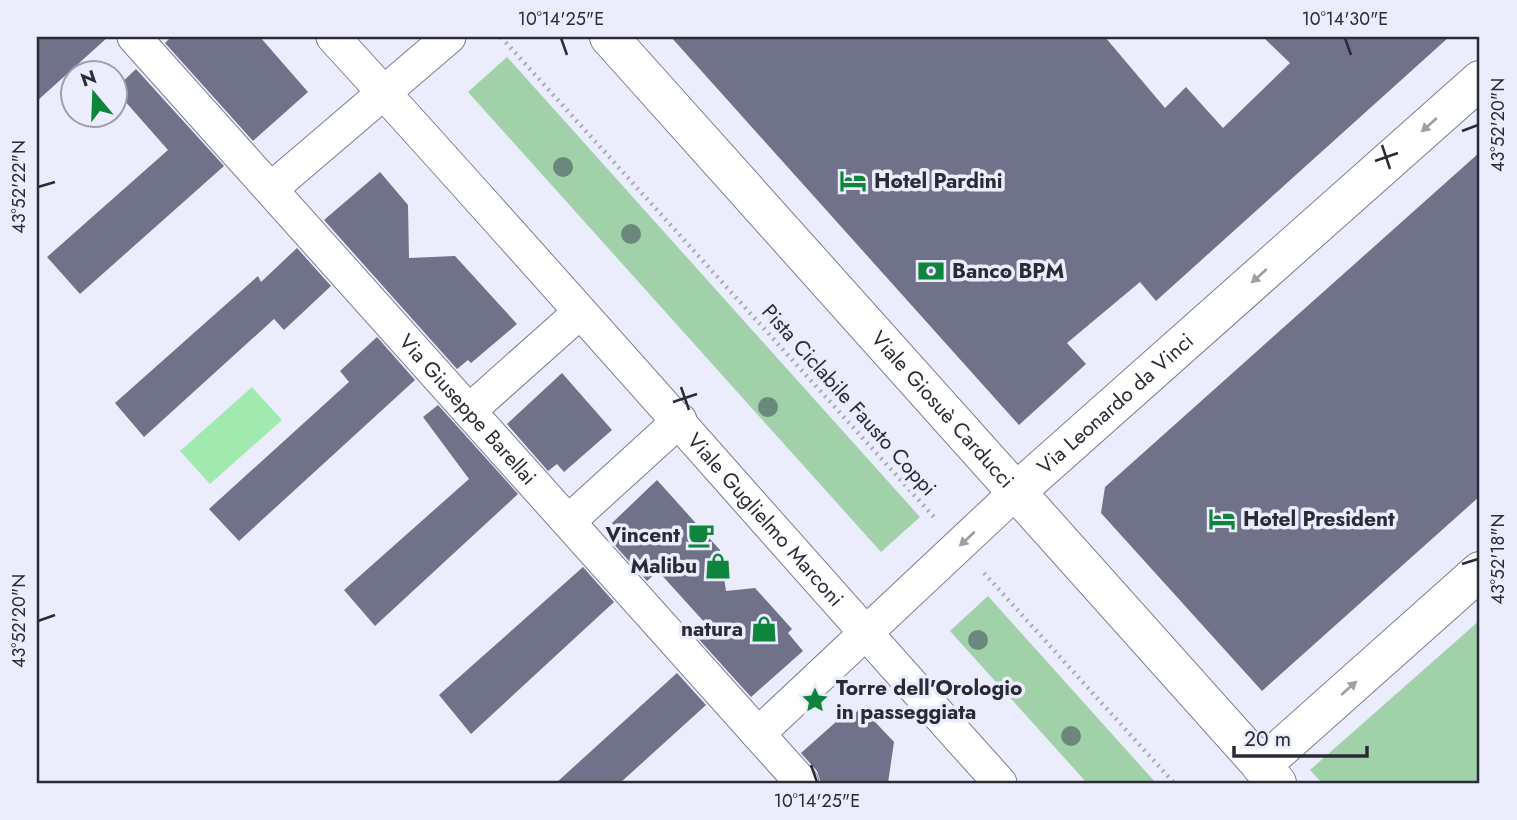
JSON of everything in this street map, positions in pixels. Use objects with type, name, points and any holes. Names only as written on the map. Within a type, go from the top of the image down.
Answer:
[{"type":"street","name":"Via Giuseppe Barellai","points":[[134,37],[802,783]]},
{"type":"street","name":"Viale Guglielmo Marconi","points":[[333,37],[579,313],[680,420],[864,633],[1000,783]]},
{"type":"street","points":[[271,189],[449,37]]},
{"type":"street","name":"Viale Giosuè Carducci","points":[[609,37],[1269,775]]},
{"type":"street","name":"Via Leonardo da Vinci","points":[[758,734],[1016,492],[1480,80]]},
{"type":"street","points":[[469,411],[579,313]]},
{"type":"street","points":[[569,521],[680,420]]},
{"type":"street","points":[[1269,775],[1480,571]]},
{"type":"path","name":"Pista Ciclabile Fausto Coppi","points":[[501,37],[1174,783]]},
{"type":"shaded area","points":[[507,57],[920,517],[881,552],[468,92]]},
{"type":"shaded area","points":[[252,387],[282,420],[210,484],[180,451]]},
{"type":"shaded area","points":[[988,596],[1156,783],[1087,783],[950,631]]},
{"type":"shaded area","points":[[1480,620],[1480,783],[1322,783],[1310,770]]},
{"type":"building","points":[[37,37],[108,37],[82,60],[60,60],[60,80],[37,101]]},
{"type":"building","points":[[171,37],[260,37],[308,92],[253,141],[165,43]]},
{"type":"building","points":[[671,37],[1105,37],[1165,108],[1186,87],[1223,128],[1290,63],[1263,37],[1449,37],[1156,301],[1140,282],[1067,343],[1086,364],[1019,425]]},
{"type":"building","points":[[136,69],[224,166],[80,294],[47,257],[168,150],[130,107],[130,75]]},
{"type":"building","points":[[1480,152],[1480,496],[1262,691],[1101,513],[1105,487]]},
{"type":"building","points":[[380,172],[408,205],[409,258],[455,256],[517,324],[471,363],[468,360],[457,369],[324,220]]},
{"type":"building","points":[[297,248],[331,286],[284,330],[274,319],[144,437],[115,403],[258,276],[261,282]]},
{"type":"building","points":[[377,337],[415,380],[239,541],[209,509],[349,382],[340,371]]},
{"type":"building","points":[[562,373],[612,430],[564,472],[557,464],[548,471],[507,424]]},
{"type":"building","points":[[438,405],[518,494],[375,626],[344,590],[469,479],[423,417]]},
{"type":"building","points":[[657,480],[720,550],[726,591],[755,588],[792,629],[788,633],[803,651],[751,697],[695,635],[706,624],[658,571],[647,581],[610,540],[619,531],[612,523]]},
{"type":"building","points":[[583,567],[614,602],[471,734],[439,695]]},
{"type":"building","points":[[677,673],[706,705],[620,783],[556,783]]},
{"type":"building","points":[[861,707],[894,742],[888,783],[821,783],[817,771],[801,753],[846,713],[851,718]]},
{"type":"place","name":"Hotel Pardini","points":[[853,181]]},
{"type":"place","name":"Banco BPM","points":[[931,271]]},
{"type":"place","name":"Hotel President","points":[[1222,519]]},
{"type":"place","name":"Vincent","points":[[701,535]]},
{"type":"place","name":"Malibu","points":[[718,566]]},
{"type":"place","name":"natura","points":[[764,629]]},
{"type":"place","name":"Torre dell'Orologio in passeggiata","points":[[815,700]]}]
